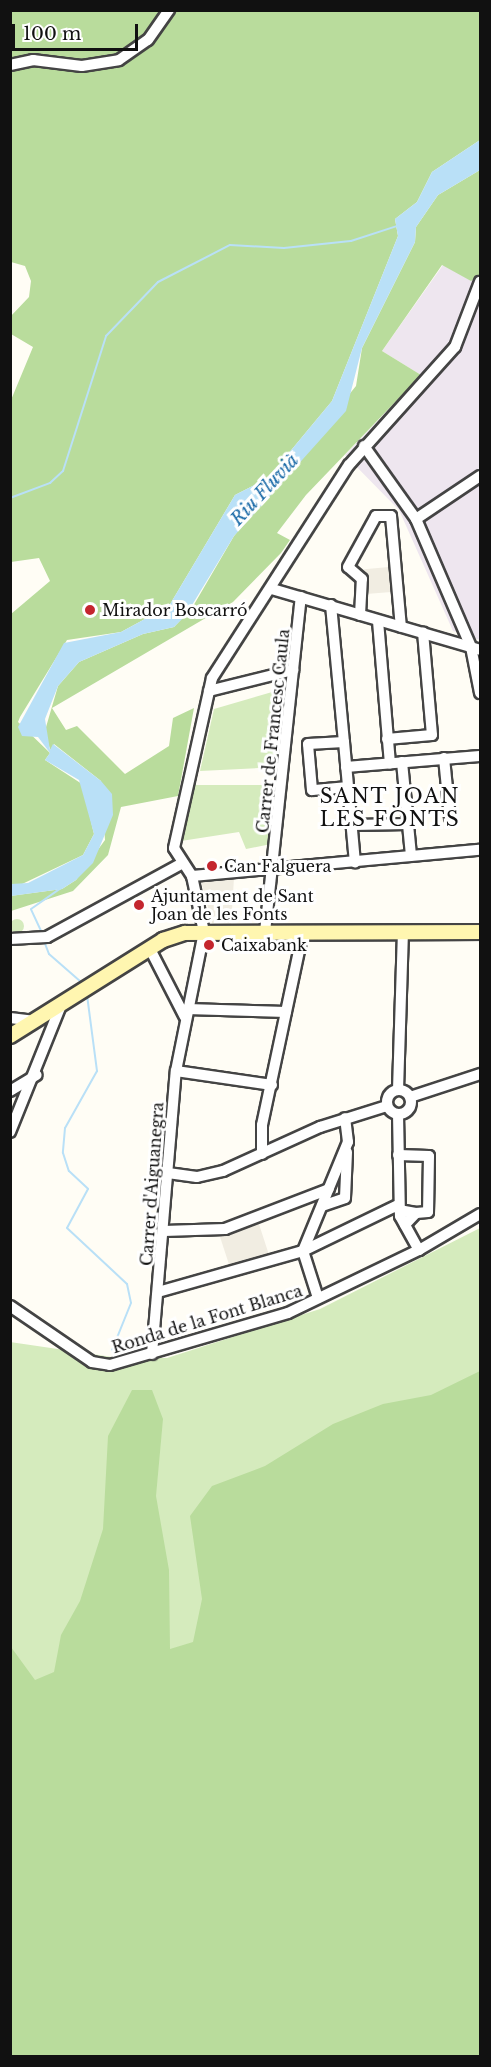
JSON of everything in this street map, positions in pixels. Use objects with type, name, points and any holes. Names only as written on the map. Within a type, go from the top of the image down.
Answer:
[{"type":"street","points":[[10,65],[33,60],[82,66],[119,60],[148,40],[169,10]]},
{"type":"street","points":[[204,932],[192,876],[181,864],[174,848],[212,678],[364,446],[455,347],[480,282]]},
{"type":"street","points":[[364,446],[416,519],[476,648],[480,693]]},
{"type":"street","points":[[416,519],[480,476]]},
{"type":"street","points":[[360,615],[362,579],[348,567],[376,516],[391,516],[407,507]]},
{"type":"street","points":[[391,516],[402,627]]},
{"type":"street","points":[[272,589],[476,648]]},
{"type":"street","name":"Carrer de Francesc Caula","points":[[264,932],[274,869],[301,597]]},
{"type":"street","points":[[331,605],[355,863]]},
{"type":"street","points":[[378,621],[390,763]]},
{"type":"street","points":[[387,739],[432,735],[423,632]]},
{"type":"street","points":[[209,691],[293,670]]},
{"type":"street","points":[[344,742],[308,744],[312,790],[348,787]]},
{"type":"street","points":[[346,767],[480,756]]},
{"type":"street","points":[[444,758],[450,818]]},
{"type":"street","points":[[402,762],[411,856]]},
{"type":"street","points":[[352,825],[408,824]]},
{"type":"street","points":[[192,876],[480,850]]},
{"type":"street","points":[[10,939],[47,937],[181,864]]},
{"type":"street","name":"Carrer d'Aiguanegra","points":[[152,1354],[176,1071],[204,932]]},
{"type":"street","points":[[262,1154],[272,1085],[303,932]]},
{"type":"street","points":[[168,1173],[197,1177],[262,1154],[345,1118],[387,1106],[398,1090],[403,932]]},
{"type":"street","points":[[10,1036],[150,949],[185,933],[480,932]]},
{"type":"street","points":[[150,949],[186,1013],[286,1012]]},
{"type":"street","points":[[10,1132],[37,1075],[61,1005]]},
{"type":"street","points":[[10,1018],[33,1021]]},
{"type":"street","points":[[176,1071],[272,1085]]},
{"type":"street","points":[[398,1090],[410,1097],[480,1074]]},
{"type":"street","points":[[10,1091],[37,1075]]},
{"type":"street","points":[[398,1114],[406,1112],[410,1097]]},
{"type":"street","points":[[387,1106],[398,1114]]},
{"type":"street","points":[[398,1114],[399,1208],[419,1250]]},
{"type":"street","points":[[322,1206],[345,1198],[348,1142],[345,1118]]},
{"type":"street","points":[[318,1299],[303,1251],[348,1142]]},
{"type":"street","points":[[158,1292],[303,1251],[399,1208],[416,1213],[428,1212],[429,1156],[398,1155]]},
{"type":"street","points":[[164,1231],[225,1229],[329,1190]]},
{"type":"street","points":[[405,1224],[416,1213]]},
{"type":"street","name":"Ronda de la Font Blanca","points":[[10,1306],[92,1362],[110,1365],[152,1354],[318,1299],[419,1250],[480,1214]]},
{"type":"street","points":[[316,1222],[326,1240]]},
{"type":"shaded area","points":[[443,265],[471,280],[480,275],[480,640],[453,631],[399,510],[345,455],[421,375],[382,351]]},
{"type":"shaded area","points":[[389,567],[391,592],[366,594],[364,569]]},
{"type":"shaded area","points":[[234,878],[231,926],[213,926],[201,881]]},
{"type":"shaded area","points":[[258,1221],[270,1257],[231,1270],[219,1234]]},
{"type":"green space","points":[[11,11],[480,11],[480,140],[432,172],[417,202],[395,219],[398,236],[332,401],[268,478],[235,495],[169,606],[121,632],[67,640],[20,717],[18,722],[50,753],[45,760],[82,784],[94,834],[83,855],[20,885],[10,884],[11,614],[50,581],[39,558],[11,562],[11,400],[33,347],[11,334],[10,317],[29,297],[31,281],[25,266],[11,262]]},
{"type":"green space","points":[[480,170],[480,275],[471,281],[442,265],[382,351],[421,375],[306,495],[277,533],[290,540],[281,553],[233,602],[52,708],[66,730],[77,726],[125,774],[169,746],[173,718],[194,708],[178,796],[121,807],[108,855],[73,891],[11,911],[10,896],[62,889],[76,880],[105,840],[101,781],[54,744],[51,751],[44,734],[58,686],[79,662],[143,634],[174,627],[192,608],[234,536],[356,386],[362,348],[415,242],[416,227],[438,195]]},
{"type":"green space","points":[[286,688],[278,767],[200,771],[214,709]]},
{"type":"green space","points":[[195,785],[276,785],[271,844],[246,849],[239,832],[181,841]]},
{"type":"green space","points":[[17,919],[22,921],[24,926],[22,931],[17,933],[12,931],[10,926],[12,921]]},
{"type":"green space","points":[[480,1228],[480,2056],[11,2056],[10,1342],[119,1358],[167,1358],[320,1309]]},
{"type":"green space","points":[[480,1371],[480,2056],[11,2056],[11,1647],[35,1680],[54,1672],[61,1635],[80,1601],[103,1529],[108,1436],[132,1390],[152,1390],[163,1419],[156,1496],[169,1570],[170,1649],[193,1642],[202,1599],[190,1516],[212,1486],[265,1466],[333,1424],[383,1404],[431,1395]]},
{"type":"water","name":"Riu Fluvià","points":[[480,140],[480,170],[438,195],[416,227],[415,242],[362,348],[346,411],[234,536],[186,615],[174,627],[143,634],[79,662],[58,686],[45,719],[50,750],[53,744],[101,781],[112,794],[113,815],[93,863],[76,880],[62,889],[11,896],[11,884],[28,883],[83,855],[94,834],[79,780],[45,760],[50,753],[38,737],[22,736],[18,727],[64,643],[121,632],[169,606],[235,495],[268,478],[332,401],[398,236],[395,219],[417,202],[432,172]]},
{"type":"waterway","points":[[10,498],[50,483],[63,471],[106,336],[158,282],[230,245],[284,248],[351,241],[397,226]]},
{"type":"waterway","points":[[42,933],[31,909],[63,887]]},
{"type":"waterway","points":[[44,941],[49,954],[81,982]]},
{"type":"waterway","points":[[87,995],[97,1071],[65,1128],[63,1153],[69,1171],[88,1189],[67,1228],[127,1284],[131,1303],[112,1350]]},
{"type":"place","name":"Mirador Boscarró","points":[[90,610]]},
{"type":"place","name":"Can Falguera","points":[[212,866]]},
{"type":"place","name":"Ajuntament de Sant Joan de les Fonts","points":[[139,905]]},
{"type":"place","name":"Caixabank","points":[[209,945]]},
{"type":"district","name":"SANT JOAN LES FONTS","points":[[390,808]]}]
